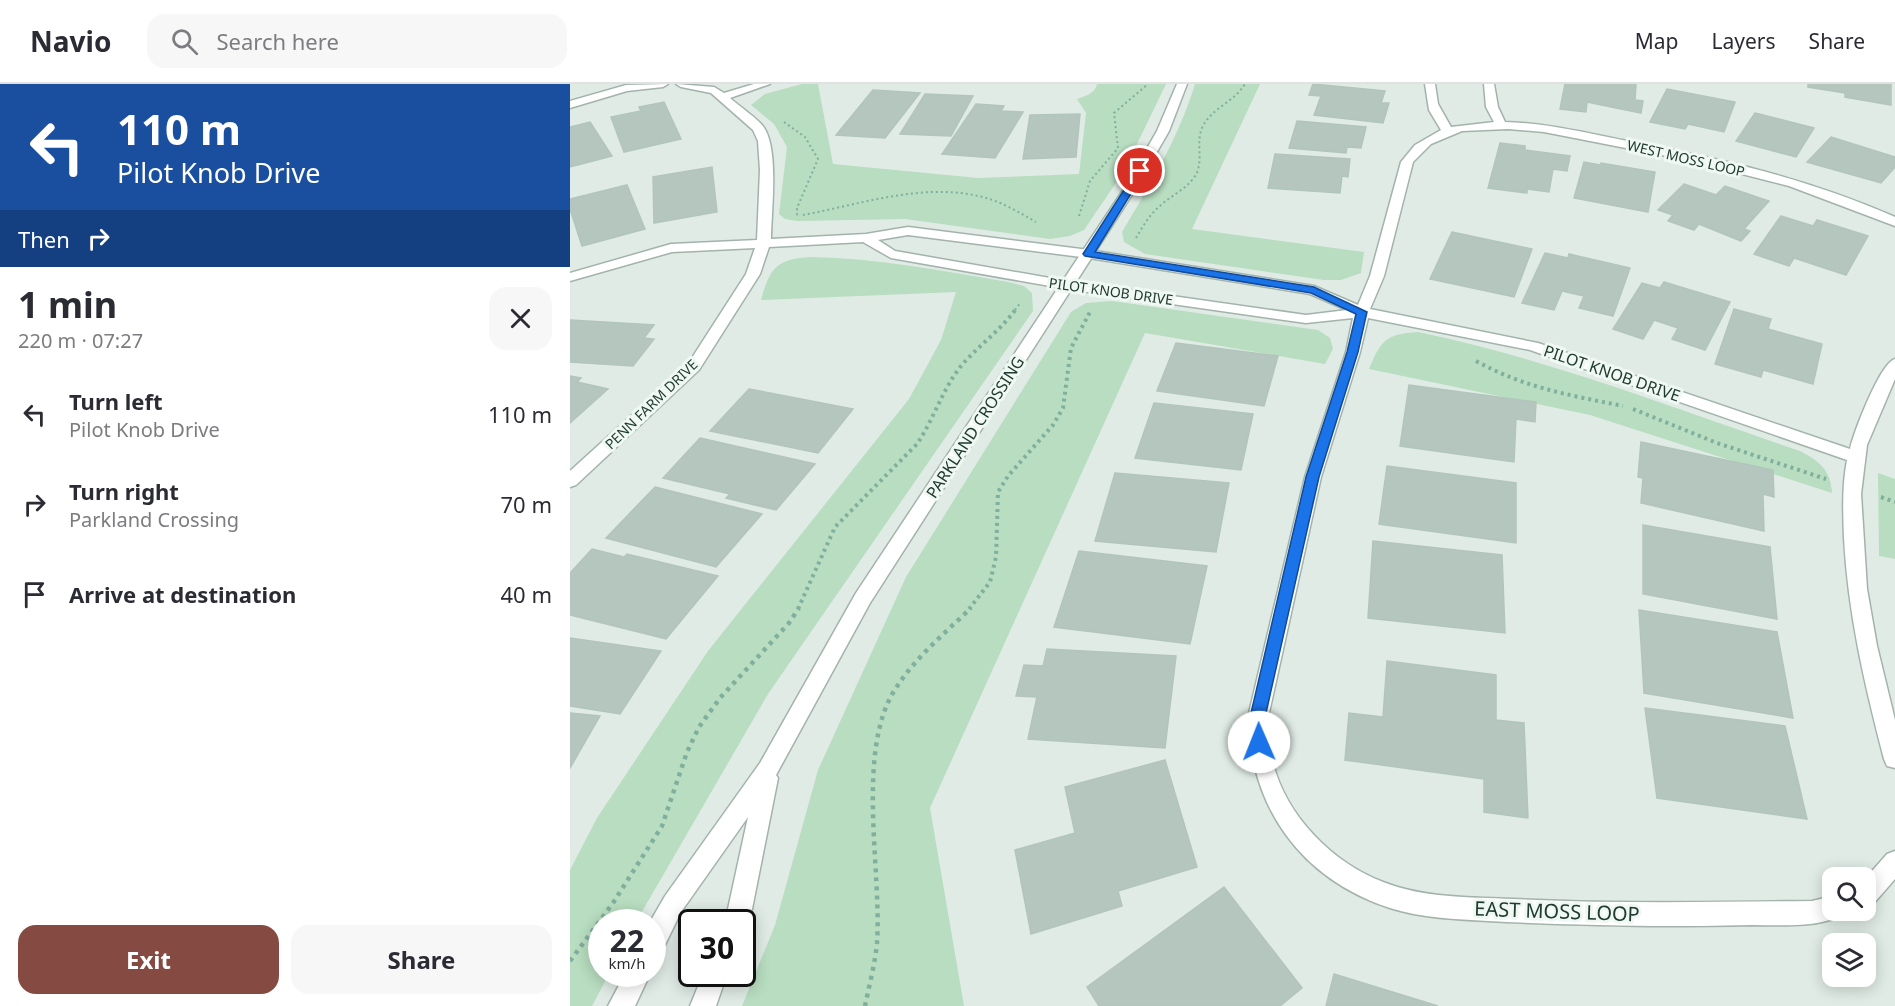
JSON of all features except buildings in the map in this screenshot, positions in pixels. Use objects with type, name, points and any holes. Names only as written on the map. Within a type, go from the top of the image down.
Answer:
[{"type":"street","points":[[570,105],[626,88],[663,84]]},
{"type":"street","name":"PENN FARM DRIVE","points":[[570,481],[694,367],[753,274],[764,242],[766,170],[764,141],[758,128],[714,90],[681,84]]},
{"type":"street","points":[[722,97],[765,84]]},
{"type":"street","name":"PARKLAND CROSSING","points":[[666,917],[673,904],[768,770],[863,598],[1089,254],[1163,131],[1182,84]]},
{"type":"street","points":[[1430,84],[1430,100],[1438,119],[1449,132]]},
{"type":"street","points":[[1489,84],[1492,107],[1501,125]]},
{"type":"street","name":"WEST MOSS LOOP","points":[[1362,312],[1377,276],[1407,162],[1416,148],[1431,137],[1470,126],[1501,125],[1582,136],[1718,164],[1787,182],[1863,208],[1895,222]]},
{"type":"street","name":"PILOT KNOB DRIVE","points":[[570,277],[671,248],[866,238],[908,231],[1089,254],[1314,290],[1362,312],[1533,346],[1856,457]]},
{"type":"street","name":"PILOT KNOB DRIVE","points":[[866,238],[891,254],[1067,285],[1306,319],[1362,312]]},
{"type":"street","name":"EAST MOSS LOOP","points":[[1362,312],[1353,352],[1313,477],[1259,713],[1259,742],[1265,771],[1281,808],[1301,838],[1347,878],[1376,892],[1408,902],[1584,915],[1812,913],[1822,911]]},
{"type":"street","points":[[1895,364],[1873,405],[1856,457],[1854,488],[1854,578],[1870,668],[1895,759]]},
{"type":"street","name":"PARKLAND CROSSING","points":[[740,909],[768,770]]},
{"type":"street","points":[[1876,884],[1894,865]]},
{"type":"street","points":[[621,1006],[631,987]]},
{"type":"street","points":[[703,1006],[710,987]]},
{"type":"path","points":[[1079,218],[1090,181],[1118,148],[1119,143],[1113,121],[1114,113],[1148,84]]},
{"type":"path","points":[[1131,245],[1158,207],[1190,183],[1197,174],[1200,167],[1198,135],[1204,122],[1230,103],[1245,84]]},
{"type":"path","points":[[782,121],[802,133],[813,146],[818,159],[797,208],[797,216]]},
{"type":"path","points":[[570,961],[614,903],[662,826],[687,752],[699,727],[720,698],[789,623],[800,606],[835,527],[917,444],[927,429],[947,386],[962,365],[1005,324],[1022,300]]},
{"type":"path","points":[[865,1006],[877,944],[874,757],[880,724],[895,689],[916,662],[972,607],[990,582],[996,557],[998,492],[1008,476],[1053,425],[1063,408],[1071,348],[1094,304]]},
{"type":"path","points":[[1090,313],[1097,314]]},
{"type":"path","points":[[1473,359],[1503,376],[1533,387],[1628,407],[1717,442],[1895,502]]},
{"type":"green space","points":[[802,84],[818,84],[833,164],[978,178],[1079,174],[1086,113],[1077,99],[1092,92],[1097,84],[1166,84],[1124,171],[1084,230],[1070,236],[1050,239],[905,219],[797,221],[785,219],[779,214],[787,147],[774,124],[751,105],[765,94]]},
{"type":"green space","points":[[1195,84],[1260,84],[1192,229],[1364,252],[1361,273],[1341,280],[1324,280],[1145,254],[1124,242],[1122,232],[1172,142]]},
{"type":"green space","points":[[799,258],[885,262],[1008,282],[1024,286],[1032,293],[1033,311],[768,694],[644,909],[588,909],[588,987],[602,987],[592,1006],[570,1006],[570,870],[597,818],[708,651],[909,399],[941,340],[956,292],[761,300],[768,280],[776,267]]},
{"type":"green space","points":[[1112,301],[1318,330],[1330,338],[1333,349],[1325,364],[1145,333],[930,808],[964,1006],[742,1006],[750,987],[756,987],[756,972],[775,925],[818,770],[906,577],[1071,312],[1086,303]]},
{"type":"green space","points":[[1418,332],[1563,370],[1800,451],[1823,467],[1829,478],[1832,493],[1590,415],[1369,369],[1381,346],[1391,337]]},
{"type":"green space","points":[[1878,473],[1895,479],[1895,559],[1879,556]]},
{"type":"route","points":[[1140,171],[1089,254],[1314,290],[1362,312],[1353,352],[1313,477],[1259,713],[1259,742]]}]
